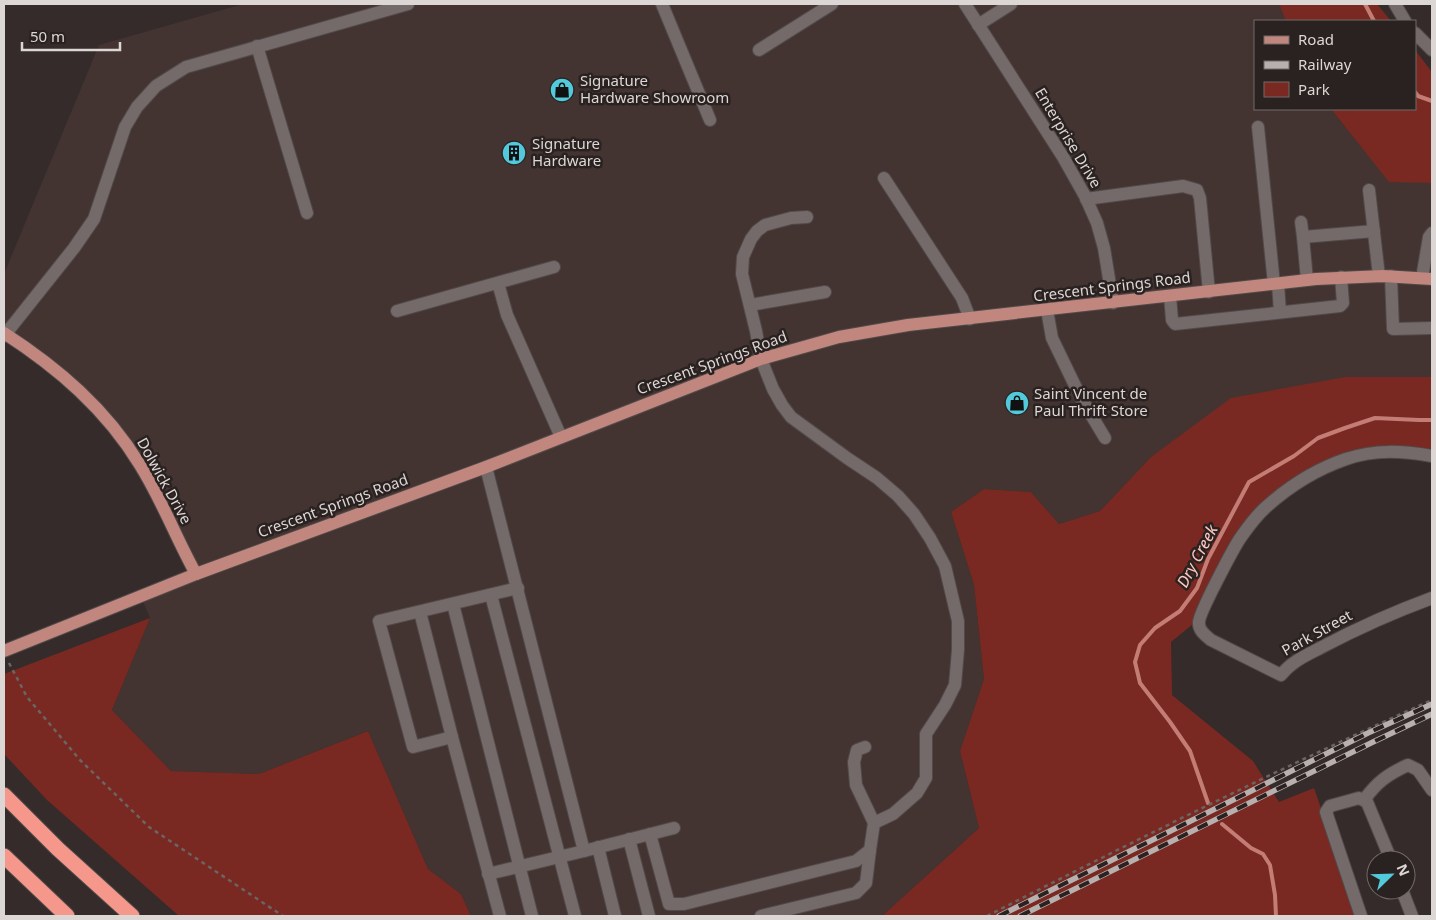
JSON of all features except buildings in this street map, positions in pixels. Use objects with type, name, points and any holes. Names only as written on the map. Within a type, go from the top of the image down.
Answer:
[{"type":"highway","points":[[4,795],[58,849],[132,916]]},
{"type":"highway","points":[[4,856],[67,916]]},
{"type":"main road","name":"Crescent Springs Road","points":[[6,657],[68,626],[196,574],[486,467],[761,359],[839,337],[908,325],[1307,280],[1385,276],[1427,279]]},
{"type":"main road","name":"Dolwick Drive","points":[[5,334],[44,359],[68,380],[117,431],[140,464],[196,574]]},
{"type":"street","points":[[5,334],[74,248],[94,219],[126,127],[137,107],[156,86],[186,67],[408,4]]},
{"type":"street","points":[[662,4],[710,120]]},
{"type":"street","points":[[759,50],[832,4]]},
{"type":"street","name":"Enterprise Drive","points":[[964,4],[1063,157],[1086,199],[1097,223],[1104,248],[1113,303]]},
{"type":"street","points":[[978,25],[1011,4]]},
{"type":"street","points":[[1394,4],[1404,20]]},
{"type":"street","points":[[1416,34],[1432,50]]},
{"type":"street","points":[[258,46],[307,212]]},
{"type":"street","points":[[1258,127],[1280,312]]},
{"type":"street","points":[[884,178],[957,291],[970,319]]},
{"type":"street","points":[[1086,199],[1183,186],[1197,190],[1200,198],[1209,292]]},
{"type":"street","points":[[1369,190],[1374,231],[1385,276],[1393,329],[1432,328]]},
{"type":"street","points":[[807,217],[791,218],[765,226],[757,231],[751,239],[743,257],[742,274],[761,359],[773,389],[791,417],[877,478],[898,496],[914,514],[945,566],[954,596],[958,621],[955,685],[945,705],[926,734],[926,778],[917,793],[893,814],[874,823]]},
{"type":"street","points":[[1301,222],[1307,280]]},
{"type":"street","points":[[1303,237],[1374,231]]},
{"type":"street","points":[[1427,279],[1430,237],[1432,233]]},
{"type":"street","points":[[397,311],[554,268]]},
{"type":"street","points":[[1170,296],[1172,320],[1175,324],[1340,306],[1343,303],[1341,277]]},
{"type":"street","points":[[498,283],[507,315],[561,437]]},
{"type":"street","points":[[750,305],[825,292]]},
{"type":"street","points":[[1047,310],[1052,338],[1081,398],[1105,438]]},
{"type":"street","name":"Park Street","points":[[1432,456],[1405,452],[1373,452],[1345,459],[1315,473],[1276,498],[1263,509],[1239,539],[1198,620],[1199,627],[1211,640],[1281,675],[1285,669],[1302,657],[1346,634],[1393,612],[1432,598]]},
{"type":"street","points":[[486,467],[584,851]]},
{"type":"street","points":[[452,737],[414,747],[380,621],[518,588]]},
{"type":"street","points":[[491,595],[575,916]]},
{"type":"street","points":[[453,604],[532,916]]},
{"type":"street","points":[[420,612],[500,916]]},
{"type":"street","points":[[761,916],[856,893],[866,883],[874,823],[856,785],[854,762],[856,750],[865,748]]},
{"type":"street","points":[[1364,800],[1375,785],[1390,773],[1408,764],[1418,770],[1432,790]]},
{"type":"street","points":[[1362,916],[1326,812],[1330,806],[1359,798],[1367,802],[1387,850]]},
{"type":"street","points":[[488,874],[674,828]]},
{"type":"street","points":[[650,834],[674,916]]},
{"type":"street","points":[[629,839],[649,916]]},
{"type":"street","points":[[598,848],[615,916]]},
{"type":"street","points":[[669,904],[684,904],[856,861],[870,850]]},
{"type":"street","points":[[1406,900],[1412,916]]},
{"type":"path","points":[[6,657],[27,697],[80,760],[149,827],[283,916]]},
{"type":"path","points":[[987,916],[1225,797],[1366,729],[1432,700]]},
{"type":"shaded area","points":[[243,4],[1279,4],[1286,20],[1254,20],[1254,110],[1332,110],[1389,181],[1432,183],[1432,377],[1345,377],[1151,457],[1100,511],[1059,524],[1031,492],[984,489],[951,512],[974,585],[984,679],[960,751],[979,828],[882,916],[471,916],[461,894],[428,869],[368,731],[259,774],[171,771],[112,710],[150,618],[141,597],[195,574],[117,431],[4,333],[4,274],[99,45]]},
{"type":"green space","points":[[1279,4],[1377,4],[1390,20],[1286,20]]},
{"type":"green space","points":[[1416,51],[1432,72],[1432,183],[1389,182],[1332,110],[1416,110]]},
{"type":"green space","points":[[1345,377],[1432,377],[1432,456],[1345,459],[1263,509],[1198,620],[1171,642],[1172,695],[1253,761],[1279,802],[1314,788],[1354,904],[1355,916],[882,916],[979,828],[960,751],[984,679],[974,585],[951,512],[984,489],[1031,492],[1059,524],[1100,511],[1151,457],[1231,398]]},
{"type":"green space","points":[[150,618],[112,710],[171,771],[259,774],[368,731],[428,869],[461,894],[471,916],[179,916],[47,800],[4,754],[4,674]]},
{"type":"waterway","name":"Dry Creek","points":[[1365,4],[1373,20]]},
{"type":"waterway","name":"Dry Creek","points":[[1416,93],[1418,96],[1432,101]]},
{"type":"waterway","name":"Dry Creek","points":[[1208,803],[1190,751],[1140,683],[1135,662],[1140,645],[1155,628],[1180,611],[1197,588],[1208,559],[1249,482],[1294,456],[1318,438],[1345,428],[1375,418],[1432,420]]},
{"type":"waterway","name":"Dry Creek","points":[[1222,824],[1251,848],[1263,854],[1270,865],[1276,916]]},
{"type":"railway","points":[[999,916],[1368,733],[1432,704]]},
{"type":"railway","points":[[1020,916],[1432,714]]},
{"type":"place","name":"Signature Hardware Showroom","points":[[562,90]]},
{"type":"place","name":"Signature Hardware","points":[[514,153]]},
{"type":"place","name":"Saint Vincent de Paul Thrift Store","points":[[1017,403]]}]
